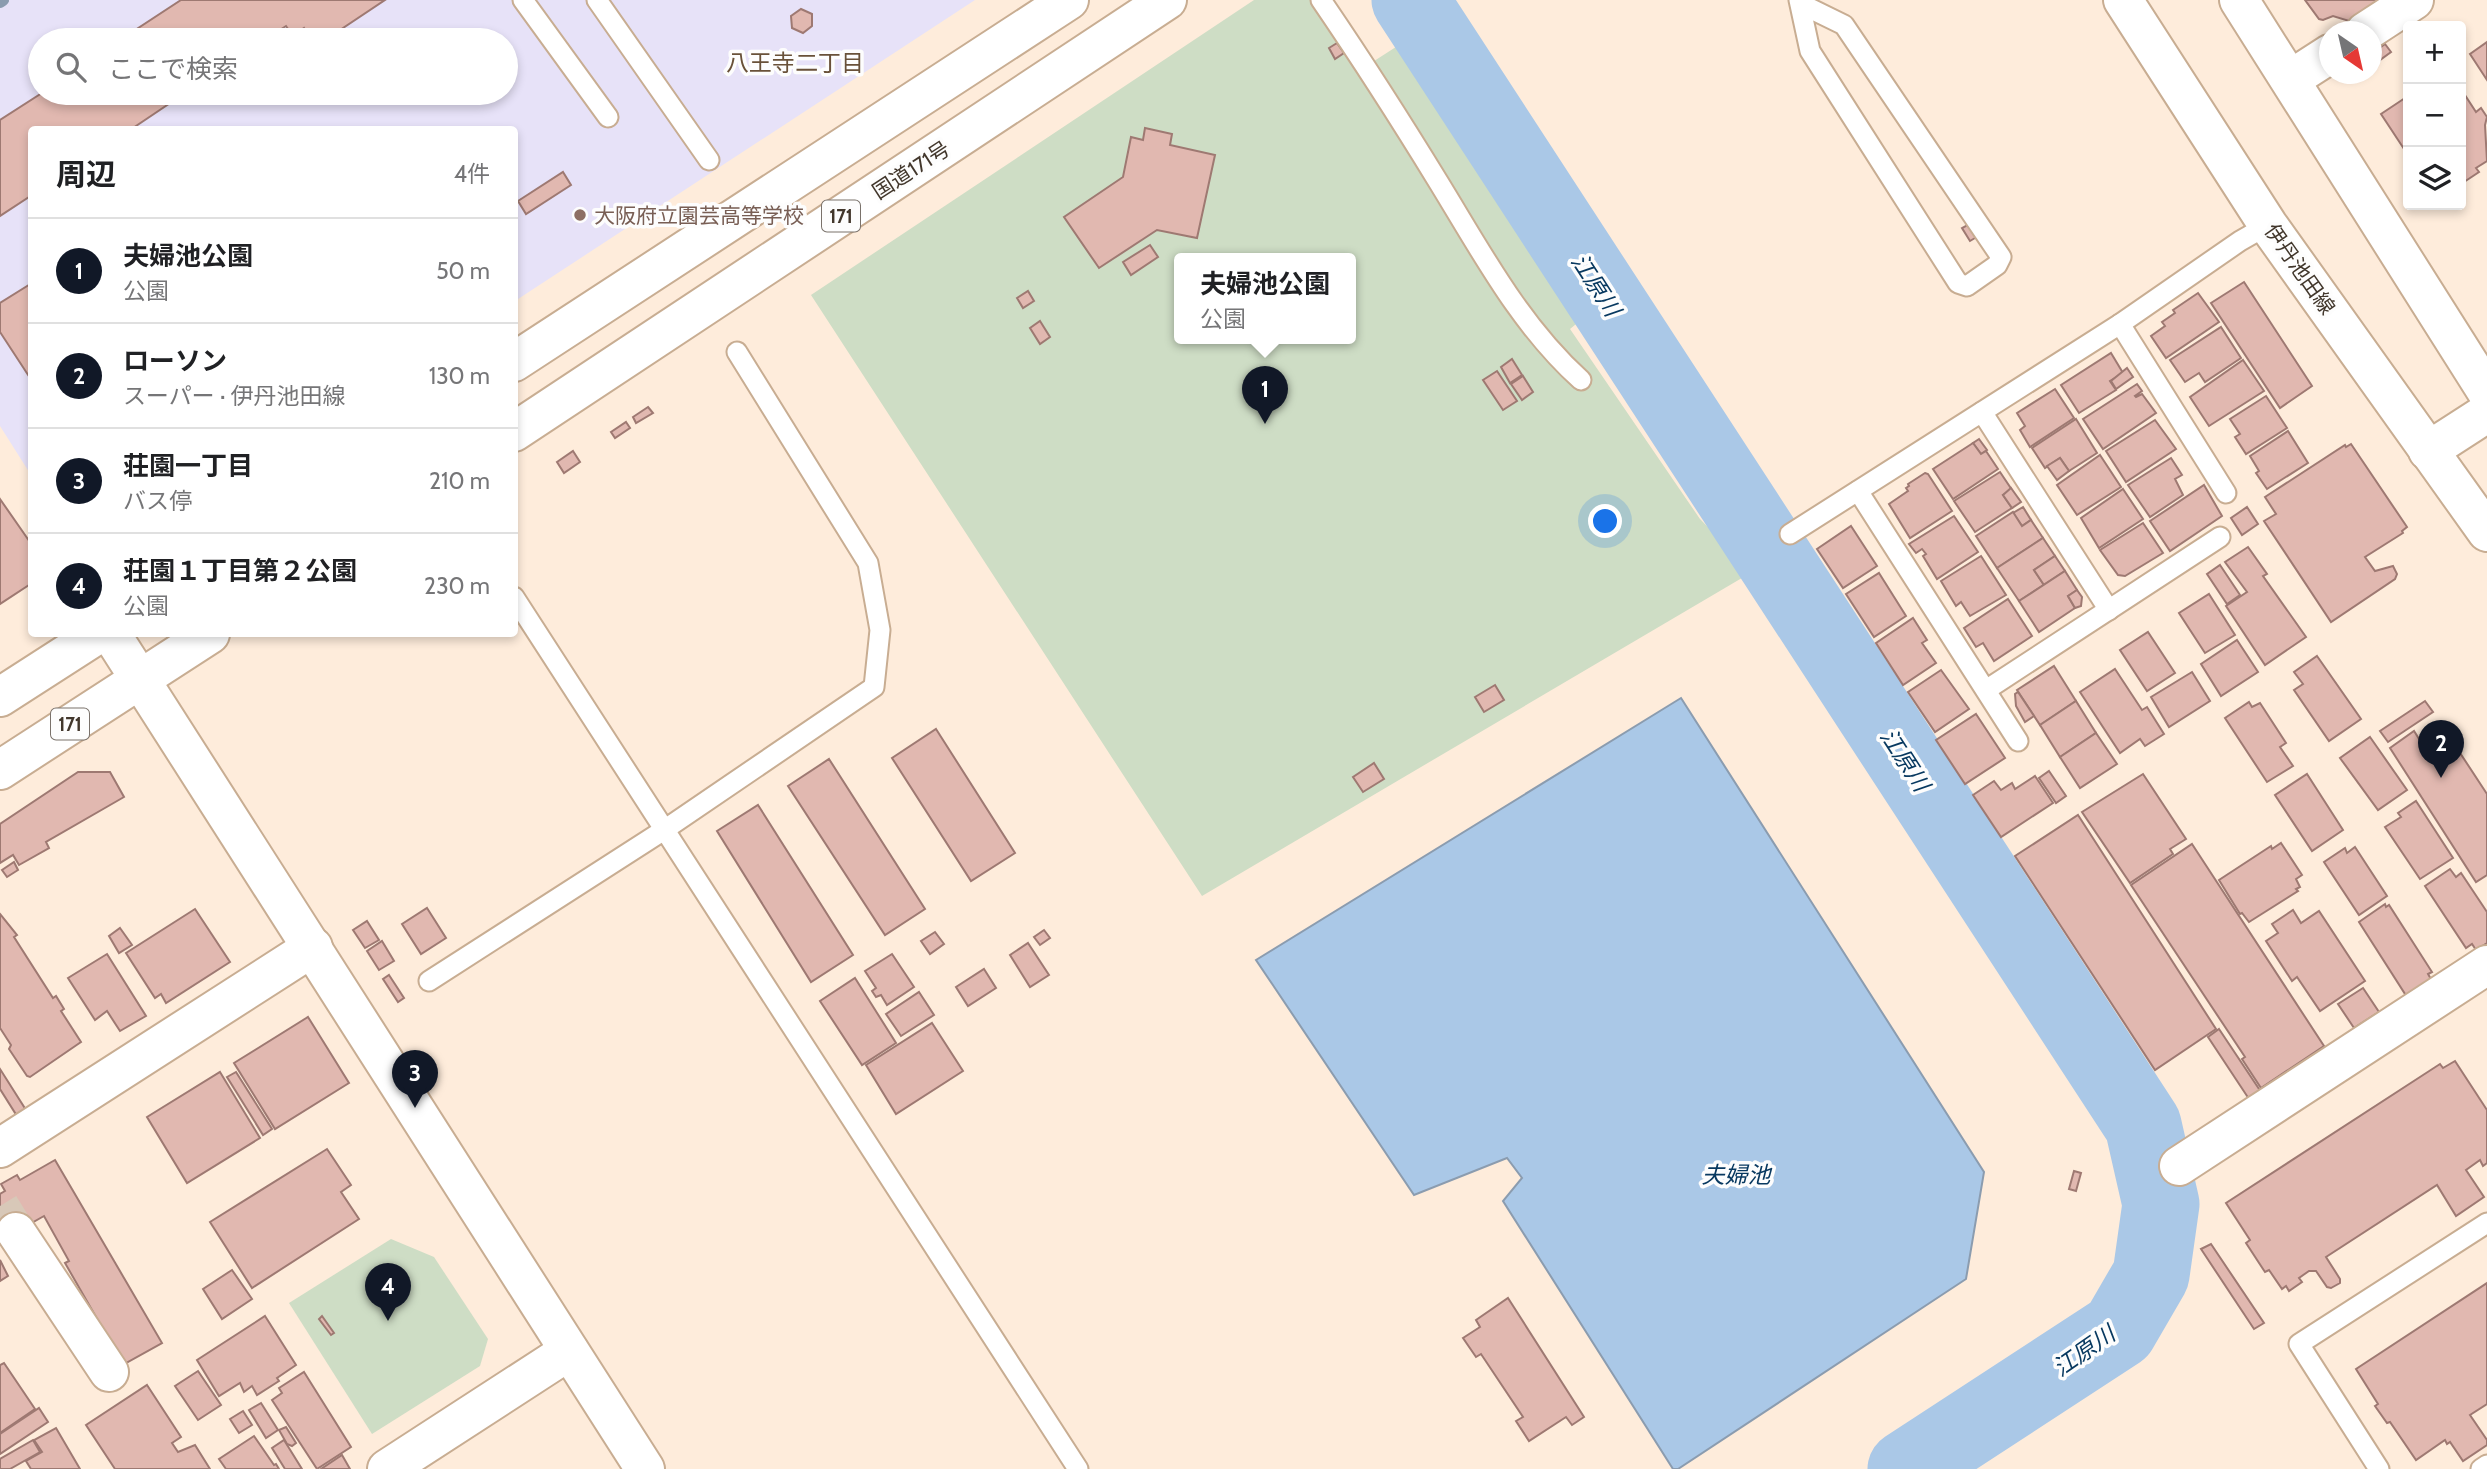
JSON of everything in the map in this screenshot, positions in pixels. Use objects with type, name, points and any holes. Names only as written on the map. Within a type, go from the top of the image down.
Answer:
[{"type":"main road","points":[[518,359],[1069,0]]},
{"type":"main road","name":"国道171号","points":[[518,429],[1167,0]]},
{"type":"main road","name":"伊丹池田線","points":[[2123,0],[2268,225],[2487,532]]},
{"type":"main road","points":[[2239,0],[2487,392]]},
{"type":"main road","points":[[2382,21],[2414,0]]},
{"type":"main road","points":[[2291,79],[2319,61]]},
{"type":"main road","points":[[2428,451],[2487,413]]},
{"type":"main road","points":[[0,697],[93,637]]},
{"type":"main road","points":[[113,637],[645,1469]]},
{"type":"main road","name":"171","points":[[0,770],[205,637]]},
{"type":"main road","points":[[0,1148],[313,947]]},
{"type":"main road","points":[[2179,1166],[2487,965]]},
{"type":"main road","points":[[16,1231],[109,1372]]},
{"type":"main road","points":[[387,1469],[569,1351]]},
{"type":"lane","points":[[523,0],[608,117]]},
{"type":"lane","points":[[597,0],[709,160]]},
{"type":"lane","points":[[1321,0],[1390,103],[1516,308],[1554,356],[1581,380]]},
{"type":"lane","points":[[1800,2],[1844,25],[2001,257],[1997,265],[1966,286],[1958,283],[1810,51],[1800,2]]},
{"type":"lane","points":[[1790,534],[2120,324],[2240,241],[2268,225]]},
{"type":"lane","points":[[2120,324],[2226,493]]},
{"type":"lane","points":[[429,981],[664,830],[874,687],[880,630],[868,563],[737,352]]},
{"type":"lane","points":[[1982,412],[2109,610]]},
{"type":"lane","points":[[1858,491],[2018,741]]},
{"type":"lane","points":[[1986,690],[2220,537]]},
{"type":"lane","points":[[518,603],[1078,1469]]},
{"type":"lane","points":[[2379,1469],[2299,1345],[2487,1223]]},
{"type":"lane","points":[[2482,1469],[2487,1465]]},
{"type":"shaded area","name":"大阪府立園芸高等学校","points":[[0,0],[975,0],[518,299],[518,126],[28,126],[28,470],[0,426]]},
{"type":"green space","points":[[1254,0],[1328,0],[1371,63],[1399,45],[1581,320],[1570,329],[1700,519],[1735,555],[1747,575],[1202,896],[811,295]]},
{"type":"green space","points":[[391,1239],[434,1257],[488,1339],[480,1366],[372,1434],[289,1303]]},
{"type":"water","name":"夫婦池","points":[[1681,698],[1984,1172],[1966,1279],[1678,1469],[1673,1469],[1503,1201],[1522,1178],[1507,1158],[1414,1195],[1256,960]]},
{"type":"building","points":[[181,0],[385,0],[343,28],[138,28]]},
{"type":"building","points":[[2305,0],[2383,0],[2349,21],[2333,16],[2319,19]]},
{"type":"building","points":[[801,9],[812,14],[812,26],[803,33],[792,28],[791,16]]},
{"type":"building","points":[[2487,42],[2487,80],[2470,54]]},
{"type":"building","points":[[1337,43],[1344,53],[1335,59],[1329,48]]},
{"type":"building","points":[[2385,44],[2391,52],[2382,59],[2382,46]]},
{"type":"building","points":[[2466,97],[2476,112],[2481,108],[2487,117],[2487,161],[2476,168],[2479,172],[2466,181]]},
{"type":"building","points":[[2403,99],[2403,147],[2381,114]]},
{"type":"building","points":[[28,102],[28,105],[167,105],[136,126],[28,126],[28,198],[0,216],[0,120]]},
{"type":"building","points":[[1145,128],[1172,134],[1170,145],[1215,155],[1197,238],[1157,230],[1099,268],[1064,217],[1123,177],[1131,137],[1143,140]]},
{"type":"building","points":[[563,172],[571,185],[526,214],[518,201]]},
{"type":"building","points":[[1973,222],[1980,235],[1970,241],[1962,228]]},
{"type":"building","points":[[1150,245],[1158,257],[1131,275],[1123,262]]},
{"type":"building","points":[[2244,282],[2312,386],[2280,408],[2211,303]]},
{"type":"building","points":[[28,286],[28,375],[0,332],[0,303]]},
{"type":"building","points":[[1028,291],[1034,301],[1023,308],[1017,298]]},
{"type":"building","points":[[2198,293],[2219,322],[2166,358],[2151,336],[2165,326],[2162,322],[2175,313],[2173,310]]},
{"type":"building","points":[[1040,321],[1050,337],[1040,344],[1030,328]]},
{"type":"building","points":[[2221,327],[2241,358],[2205,382],[2199,373],[2185,382],[2170,360]]},
{"type":"building","points":[[2111,353],[2123,373],[2110,381],[2116,390],[2079,413],[2061,385]]},
{"type":"building","points":[[1512,359],[1522,375],[1510,383],[1501,367]]},
{"type":"building","points":[[2243,360],[2264,391],[2209,426],[2190,397]]},
{"type":"building","points":[[2127,368],[2133,377],[2116,389],[2111,381]]},
{"type":"building","points":[[1497,371],[1517,401],[1503,410],[1483,380]]},
{"type":"building","points":[[1523,376],[1533,392],[1522,400],[1511,384]]},
{"type":"building","points":[[2137,384],[2142,391],[2135,396],[2142,394],[2156,413],[2103,449],[2083,419]]},
{"type":"building","points":[[2055,389],[2074,418],[2030,447],[2020,430],[2025,426],[2017,413]]},
{"type":"building","points":[[2266,396],[2287,428],[2246,454],[2235,437],[2240,434],[2230,419]]},
{"type":"building","points":[[648,407],[653,413],[636,423],[633,417]]},
{"type":"building","points":[[2076,419],[2097,453],[2069,471],[2060,458],[2045,468],[2032,448]]},
{"type":"building","points":[[2155,420],[2176,449],[2126,482],[2106,451]]},
{"type":"building","points":[[626,422],[630,428],[615,438],[611,432]]},
{"type":"building","points":[[2288,431],[2308,463],[2267,489],[2256,473],[2259,471],[2250,456]]},
{"type":"building","points":[[1979,439],[1987,450],[1981,454],[1973,443]]},
{"type":"building","points":[[1973,443],[1981,454],[1986,451],[1998,469],[1953,499],[1933,469]]},
{"type":"building","points":[[2351,444],[2407,527],[2403,533],[2365,557],[2375,571],[2393,566],[2397,574],[2395,579],[2331,622],[2264,521],[2276,514],[2265,497],[2345,445],[2346,447]]},
{"type":"building","points":[[573,451],[580,462],[564,473],[557,462]]},
{"type":"building","points":[[2100,455],[2121,487],[2077,515],[2057,485]]},
{"type":"building","points":[[2060,458],[2069,471],[2057,480],[2047,466]]},
{"type":"building","points":[[2171,458],[2182,475],[2175,479],[2183,495],[2150,517],[2128,485]]},
{"type":"building","points":[[2000,472],[2012,490],[2003,495],[2012,508],[1975,532],[1954,501]]},
{"type":"building","points":[[1925,473],[1952,511],[1910,538],[1889,504],[1908,491],[1908,484]]},
{"type":"building","points":[[2204,485],[2222,516],[2170,551],[2150,521]]},
{"type":"building","points":[[2011,488],[2021,502],[2012,508],[2003,495]]},
{"type":"building","points":[[2123,489],[2143,519],[2099,548],[2081,518]]},
{"type":"building","points":[[0,499],[28,539],[28,586],[0,604]]},
{"type":"building","points":[[2023,507],[2031,520],[2022,526],[2013,513]]},
{"type":"building","points":[[2247,507],[2258,524],[2242,535],[2231,518]]},
{"type":"building","points":[[2013,512],[2022,526],[2031,520],[2043,538],[1997,568],[1976,536]]},
{"type":"building","points":[[1954,516],[1978,552],[1937,579],[1923,556],[1926,554],[1922,549],[1916,553],[1909,544]]},
{"type":"building","points":[[2143,523],[2163,553],[2125,576],[2118,575],[2100,550]]},
{"type":"building","points":[[1851,526],[1877,566],[1843,588],[1817,549]]},
{"type":"building","points":[[2043,538],[2055,556],[2034,570],[2044,585],[2019,601],[1997,568]]},
{"type":"building","points":[[2248,547],[2267,574],[2263,576],[2306,637],[2265,665],[2226,606],[2247,592],[2225,562]]},
{"type":"building","points":[[1981,556],[2006,595],[1970,616],[1961,602],[1956,606],[1941,581]]},
{"type":"building","points":[[2055,556],[2065,571],[2044,585],[2034,570]]},
{"type":"building","points":[[2220,565],[2240,595],[2227,604],[2207,574]]},
{"type":"building","points":[[2065,571],[2077,590],[2068,596],[2075,608],[2039,632],[2019,601]]},
{"type":"building","points":[[1879,573],[1906,616],[1874,637],[1846,594]]},
{"type":"building","points":[[2077,590],[2082,597],[2081,606],[2075,608],[2068,596]]},
{"type":"building","points":[[2209,594],[2235,635],[2205,653],[2179,613]]},
{"type":"building","points":[[2008,599],[2032,636],[1994,661],[1983,643],[1976,647],[1964,628]]},
{"type":"building","points":[[1913,618],[1927,640],[1922,643],[1936,663],[1903,685],[1876,643]]},
{"type":"building","points":[[2148,632],[2175,673],[2147,691],[2120,650]]},
{"type":"building","points":[[2237,640],[2258,672],[2221,696],[2201,664]]},
{"type":"building","points":[[2317,656],[2361,719],[2329,741],[2294,690],[2303,684],[2294,672]]},
{"type":"building","points":[[2054,666],[2076,701],[2040,725],[2017,690]]},
{"type":"building","points":[[2115,669],[2142,710],[2147,707],[2164,734],[2145,746],[2140,739],[2120,753],[2080,692]]},
{"type":"building","points":[[1941,670],[1969,709],[1935,732],[1908,692]]},
{"type":"building","points":[[2192,672],[2210,701],[2169,727],[2151,697]]},
{"type":"building","points":[[1495,685],[1504,700],[1484,712],[1475,697]]},
{"type":"building","points":[[2018,692],[2034,716],[2025,722],[2016,706],[2015,694]]},
{"type":"building","points":[[2076,701],[2096,733],[2060,757],[2040,725]]},
{"type":"building","points":[[2425,701],[2433,712],[2388,742],[2380,731]]},
{"type":"building","points":[[2249,702],[2252,707],[2260,703],[2286,743],[2280,747],[2293,766],[2267,782],[2225,718]]},
{"type":"building","points":[[1976,714],[2005,758],[1965,784],[1936,740]]},
{"type":"building","points":[[2443,727],[2487,794],[2487,875],[2476,882],[2390,748],[2414,731],[2421,742]]},
{"type":"building","points":[[936,729],[1015,853],[971,881],[892,758]]},
{"type":"building","points":[[2096,733],[2117,764],[2080,788],[2060,757]]},
{"type":"building","points":[[2370,737],[2407,790],[2378,810],[2340,758]]},
{"type":"building","points":[[829,759],[925,909],[885,935],[788,786]]},
{"type":"building","points":[[1374,763],[1384,779],[1363,792],[1353,777]]},
{"type":"building","points":[[2049,771],[2066,796],[2056,803],[2039,778]]},
{"type":"building","points":[[78,772],[110,772],[124,797],[46,842],[49,848],[19,865],[13,855],[0,863],[0,824]]},
{"type":"building","points":[[2143,774],[2186,839],[2170,849],[2173,854],[2130,883],[2082,812]]},
{"type":"building","points":[[2307,774],[2343,830],[2312,851],[2275,795]]},
{"type":"building","points":[[2035,776],[2053,803],[2001,837],[1973,795],[1994,781],[2001,790],[2012,783],[2015,789]]},
{"type":"building","points":[[2416,801],[2453,858],[2420,879],[2385,827],[2401,817],[2398,813]]},
{"type":"building","points":[[758,805],[853,955],[811,982],[717,831]]},
{"type":"building","points":[[2078,815],[2216,1029],[2155,1070],[2015,856]]},
{"type":"building","points":[[2281,843],[2302,875],[2296,879],[2300,887],[2296,889],[2298,891],[2249,922],[2240,914],[2219,880],[2271,846],[2272,849]]},
{"type":"building","points":[[2192,844],[2324,1046],[2261,1088],[2242,1059],[2245,1057],[2131,885]]},
{"type":"building","points":[[2355,847],[2387,896],[2359,915],[2324,862],[2345,848],[2347,853]]},
{"type":"building","points":[[14,862],[18,870],[7,877],[2,870]]},
{"type":"building","points":[[2450,869],[2456,877],[2461,873],[2487,912],[2487,943],[2476,950],[2472,944],[2466,948],[2425,886]]},
{"type":"building","points":[[2385,904],[2386,907],[2389,905],[2432,972],[2428,974],[2432,981],[2407,997],[2359,922]]},
{"type":"building","points":[[427,908],[446,938],[421,954],[402,924]]},
{"type":"building","points":[[195,909],[230,962],[166,1003],[161,994],[155,998],[126,953]]},
{"type":"building","points":[[2293,910],[2301,923],[2319,911],[2365,981],[2320,1011],[2297,977],[2292,981],[2266,941],[2278,933],[2272,924]]},
{"type":"building","points":[[0,914],[17,935],[14,937],[53,998],[56,996],[64,1009],[61,1011],[81,1042],[30,1077],[9,1049],[11,1045],[0,1028]]},
{"type":"building","points":[[367,921],[379,940],[365,948],[353,930]]},
{"type":"building","points":[[120,928],[132,945],[119,953],[109,936]]},
{"type":"building","points":[[1044,930],[1050,938],[1040,945],[1034,937]]},
{"type":"building","points":[[935,932],[944,944],[930,954],[921,941]]},
{"type":"building","points":[[382,941],[394,961],[379,970],[367,951]]},
{"type":"building","points":[[1028,943],[1049,975],[1030,987],[1010,955]]},
{"type":"building","points":[[107,954],[146,1016],[120,1031],[107,1011],[95,1020],[68,978]]},
{"type":"building","points":[[892,954],[914,987],[887,1005],[881,995],[876,997],[872,991],[876,988],[865,971]]},
{"type":"building","points":[[984,969],[996,988],[968,1006],[956,987]]},
{"type":"building","points":[[389,975],[404,998],[398,1002],[383,979]]},
{"type":"building","points":[[855,978],[896,1043],[862,1065],[820,1001]]},
{"type":"building","points":[[2363,988],[2379,1012],[2354,1028],[2338,1004]]},
{"type":"building","points":[[919,992],[934,1015],[901,1036],[886,1014]]},
{"type":"building","points":[[308,1017],[349,1083],[275,1129],[234,1063]]},
{"type":"building","points":[[932,1023],[963,1071],[896,1114],[866,1065]]},
{"type":"building","points":[[2219,1029],[2261,1092],[2249,1099],[2208,1037]]},
{"type":"building","points":[[2455,1061],[2487,1110],[2487,1163],[2483,1166],[2480,1160],[2466,1170],[2484,1197],[2456,1216],[2437,1185],[2326,1257],[2340,1283],[2331,1288],[2327,1287],[2316,1271],[2309,1271],[2299,1278],[2302,1282],[2289,1291],[2286,1286],[2282,1289],[2269,1270],[2265,1272],[2246,1243],[2250,1240],[2226,1203],[2440,1064],[2443,1068]]},
{"type":"building","points":[[0,1069],[26,1110],[17,1116],[0,1089]]},
{"type":"building","points":[[220,1072],[260,1138],[187,1183],[147,1117]]},
{"type":"building","points":[[236,1072],[272,1129],[263,1135],[227,1077]]},
{"type":"building","points":[[327,1149],[351,1185],[341,1192],[359,1219],[252,1288],[210,1222]]},
{"type":"building","points":[[55,1160],[162,1343],[117,1368],[104,1331],[65,1263],[69,1261],[44,1216],[0,1241],[0,1194],[5,1191],[1,1184],[17,1175],[20,1180]]},
{"type":"building","points":[[2074,1171],[2081,1173],[2076,1191],[2069,1189]]},
{"type":"building","points":[[2211,1244],[2264,1323],[2254,1329],[2201,1249]]},
{"type":"building","points":[[0,1260],[8,1276],[0,1281]]},
{"type":"building","points":[[232,1270],[252,1299],[222,1319],[203,1289]]},
{"type":"building","points":[[2487,1283],[2487,1404],[2470,1415],[2487,1440],[2487,1445],[2463,1461],[2450,1442],[2447,1444],[2445,1440],[2416,1460],[2390,1422],[2387,1423],[2375,1406],[2378,1404],[2356,1369]]},
{"type":"building","points":[[1508,1298],[1584,1417],[1572,1425],[1566,1417],[1529,1441],[1516,1421],[1523,1417],[1481,1354],[1476,1357],[1463,1338],[1480,1327],[1476,1320]]},
{"type":"building","points":[[265,1316],[296,1365],[277,1378],[279,1381],[257,1395],[252,1386],[244,1392],[240,1383],[219,1396],[197,1360]]},
{"type":"building","points":[[322,1316],[334,1333],[331,1335],[319,1319]]},
{"type":"building","points":[[4,1363],[35,1409],[0,1433],[0,1365]]},
{"type":"building","points":[[198,1371],[221,1405],[198,1420],[175,1386]]},
{"type":"building","points":[[304,1372],[351,1447],[317,1469],[272,1400],[282,1393],[279,1388]]},
{"type":"building","points":[[147,1385],[181,1437],[172,1443],[178,1452],[195,1445],[210,1469],[115,1469],[86,1425]]},
{"type":"building","points":[[261,1403],[278,1430],[266,1438],[249,1410]]},
{"type":"building","points":[[39,1408],[48,1422],[0,1454],[0,1434]]},
{"type":"building","points":[[243,1411],[252,1425],[239,1433],[230,1419]]},
{"type":"building","points":[[286,1427],[296,1443],[292,1446],[287,1444],[279,1430]]},
{"type":"building","points":[[56,1428],[80,1469],[31,1469],[26,1461],[42,1452],[34,1440]]},
{"type":"building","points":[[254,1436],[279,1469],[226,1469],[219,1459]]},
{"type":"building","points":[[33,1440],[40,1452],[10,1469],[0,1469],[0,1459]]},
{"type":"building","points":[[284,1440],[302,1469],[285,1469],[272,1448]]},
{"type":"building","points":[[342,1455],[350,1469],[321,1469]]},
{"type":"waterway","name":"江原川","points":[[1410,0],[2143,1125],[2161,1204],[2151,1275],[2119,1330],[1906,1469]]},
{"type":"tunnel","points":[[0,1206],[16,1232]]},
{"type":"place","name":"大阪府立園芸高等学校","points":[[580,215]]},
{"type":"place","name":"夫婦池公園","points":[[1265,424]]},
{"type":"place","name":"ローソン","points":[[2441,778]]},
{"type":"place","name":"荘園一丁目","points":[[415,1108]]},
{"type":"place","name":"荘園１丁目第２公園","points":[[388,1321]]},
{"type":"district","name":"八王寺二丁目","points":[[795,63]]}]
